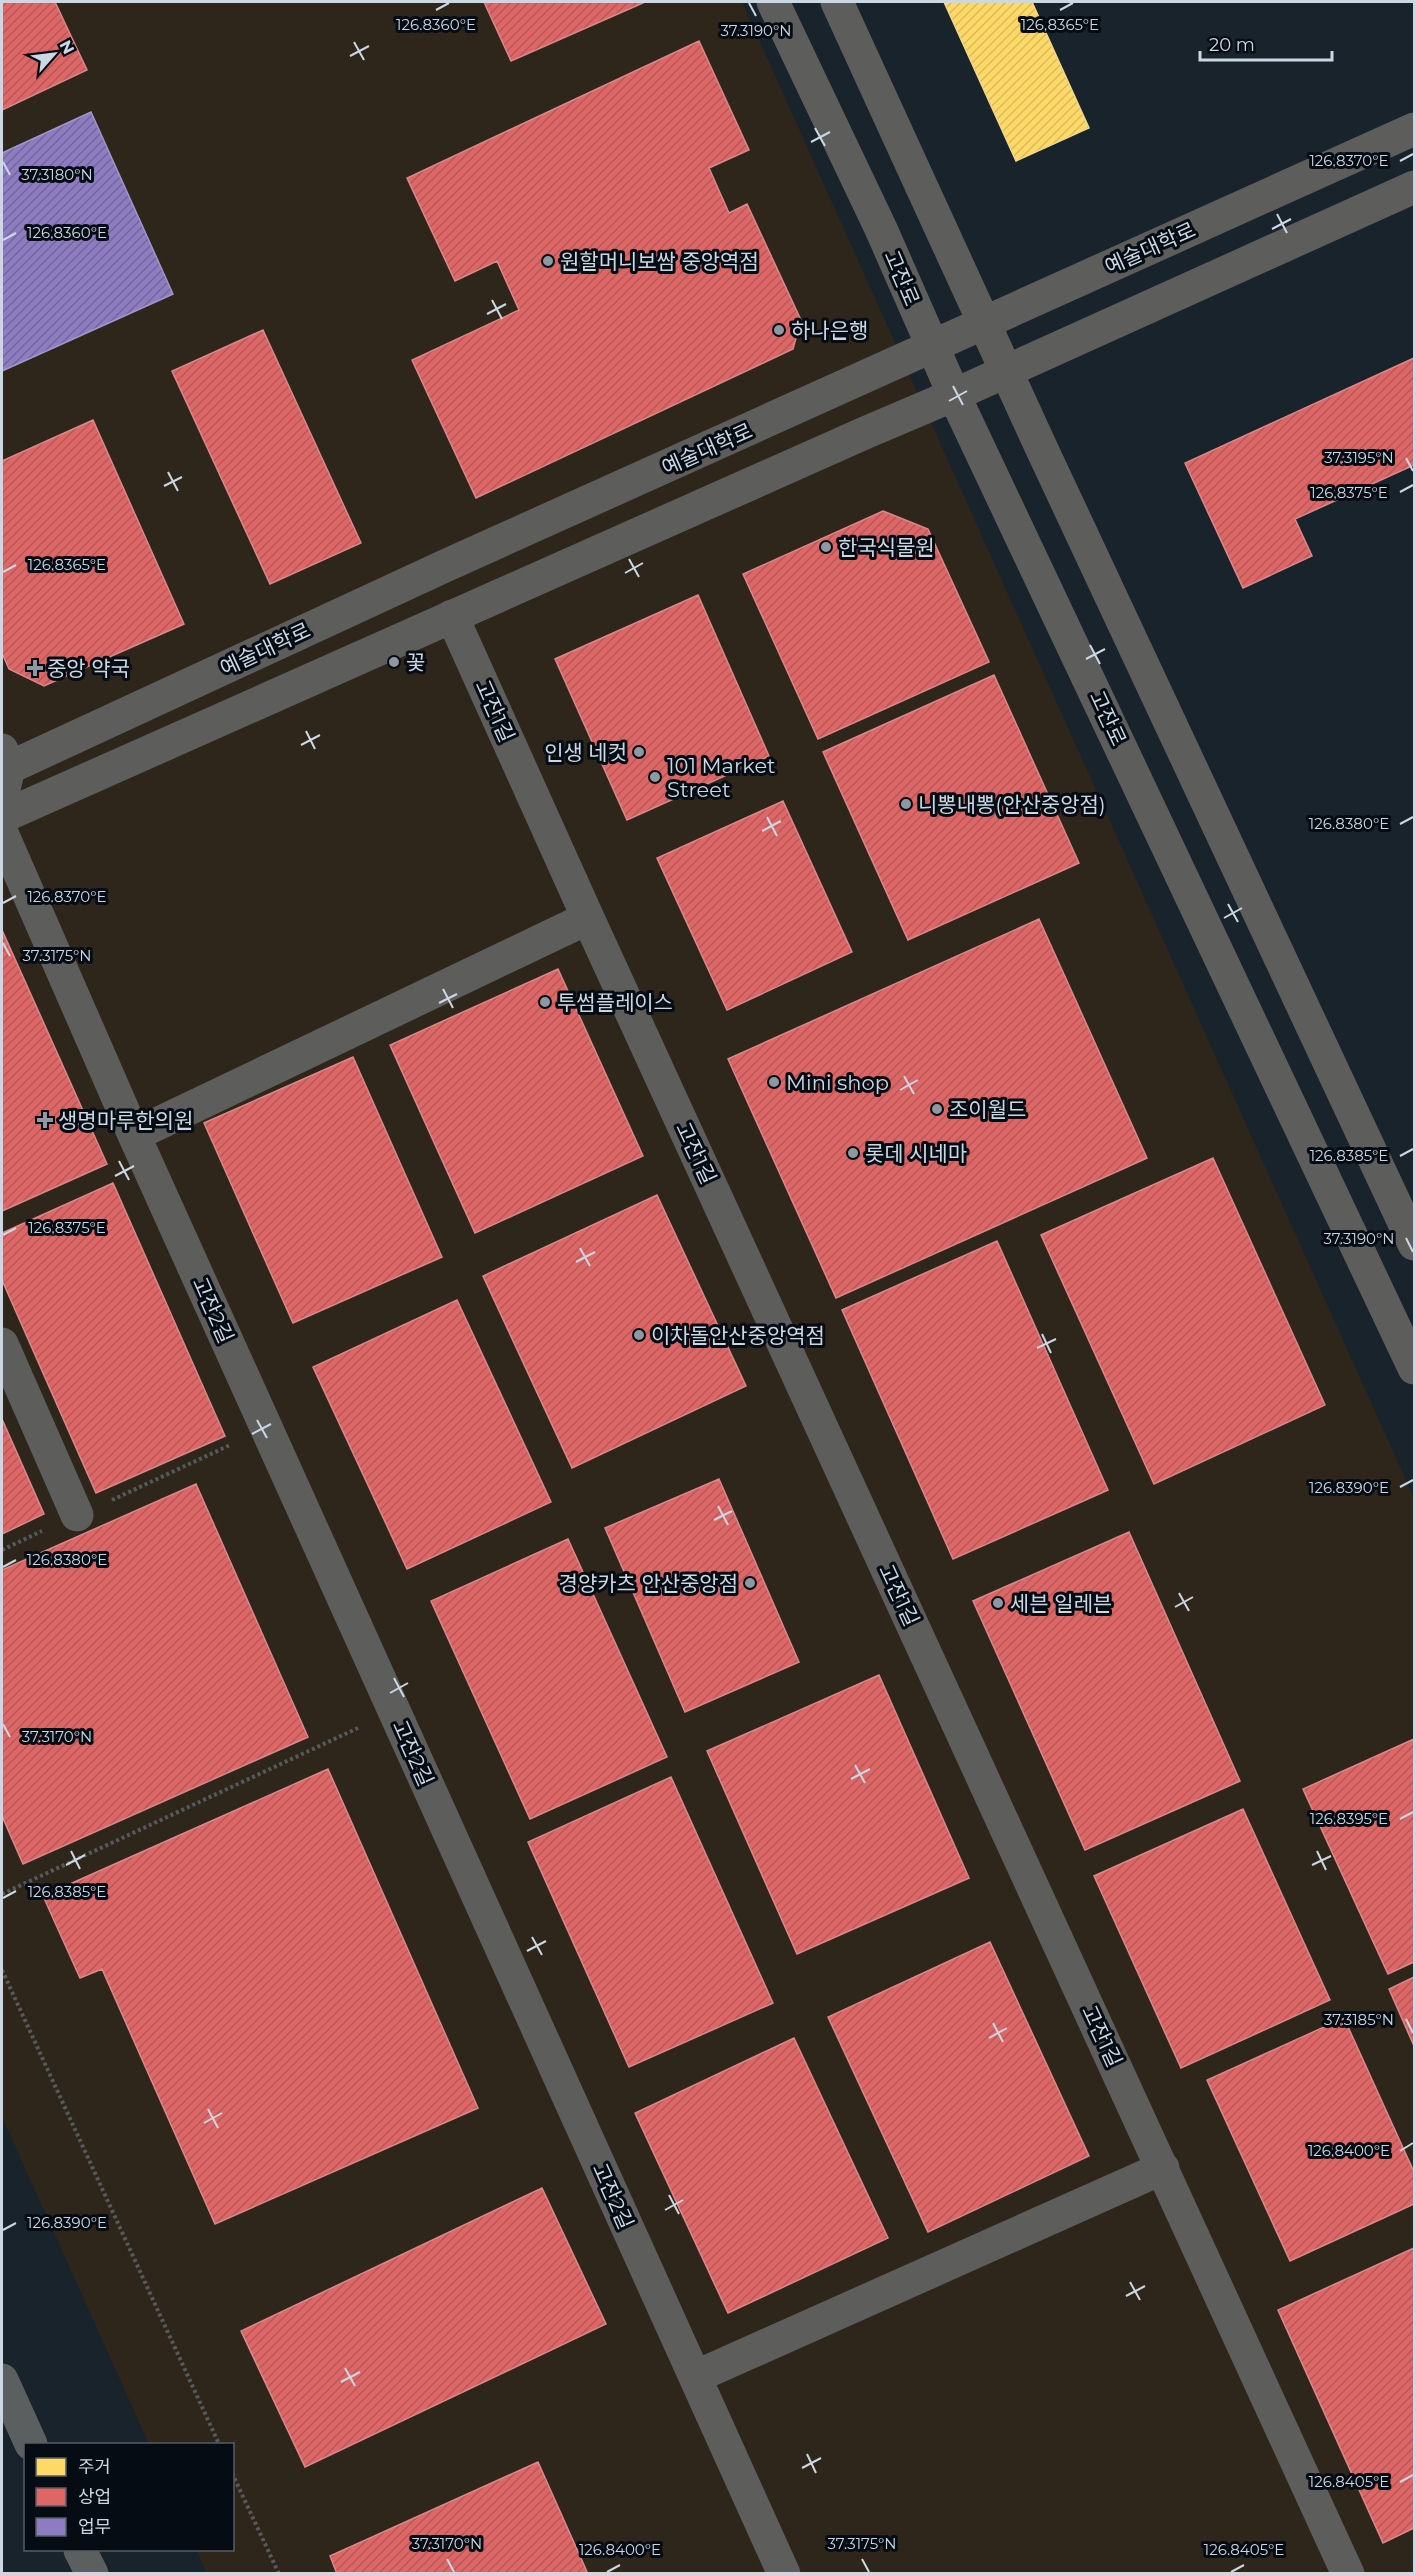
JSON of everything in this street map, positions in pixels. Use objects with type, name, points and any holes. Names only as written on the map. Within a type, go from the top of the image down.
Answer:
[{"type":"main road","points":[[2,2380],[30,2443]]},
{"type":"main road","points":[[80,2551],[92,2574]]},
{"type":"street","name":"고잔로","points":[[773,2],[881,229],[954,395],[1414,1368]]},
{"type":"street","points":[[837,2],[984,323],[1414,1244]]},
{"type":"street","name":"예술대학로","points":[[3,772],[458,560],[933,348],[1414,129]]},
{"type":"street","points":[[2,817],[954,395],[1414,187]]},
{"type":"street","name":"고잔1길","points":[[452,616],[588,918],[1348,2574]]},
{"type":"street","name":"고잔2길","points":[[2,833],[134,1135],[783,2574]]},
{"type":"street","points":[[134,1135],[588,918]]},
{"type":"street","points":[[2,1344],[77,1515]]},
{"type":"street","points":[[695,2377],[1163,2168]]},
{"type":"path","points":[[2,1550],[266,1429]]},
{"type":"path","points":[[2,1894],[394,1712]]},
{"type":"path","points":[[2,1970],[218,2443]]},
{"type":"path","points":[[234,2477],[279,2574]]},
{"type":"shaded area","points":[[2,2],[742,2],[1414,1498],[1414,2573],[207,2573],[196,2551],[234,2551],[234,2443],[149,2443],[2,2117]]},
{"type":"building: 주거","points":[[944,2],[1032,2],[1089,128],[1016,161]]},
{"type":"building: 상업","points":[[2,2],[55,2],[87,70],[2,110]]},
{"type":"building: 상업","points":[[484,2],[645,2],[511,61]]},
{"type":"building: 상업","points":[[699,41],[749,150],[709,168],[729,213],[747,204],[801,320],[793,349],[476,498],[412,360],[519,310],[497,261],[455,281],[407,178]]},
{"type":"building: 상업","points":[[263,330],[361,543],[270,584],[172,371]]},
{"type":"building: 상업","points":[[1414,358],[1414,465],[1295,519],[1312,556],[1243,588],[1185,463]]},
{"type":"building: 상업","points":[[93,420],[184,624],[44,686],[9,669],[2,653],[2,461]]},
{"type":"building: 상업","points":[[883,511],[928,529],[989,662],[818,739],[743,574]]},
{"type":"building: 상업","points":[[698,595],[769,756],[627,820],[555,659]]},
{"type":"building: 상업","points":[[994,675],[1079,863],[908,940],[823,752]]},
{"type":"building: 상업","points":[[783,801],[852,952],[727,1010],[657,858]]},
{"type":"building: 상업","name":"조이월드","points":[[1039,919],[1147,1158],[836,1298],[728,1059]]},
{"type":"building: 상업","points":[[2,930],[107,1164],[2,1211]]},
{"type":"building: 상업","points":[[558,969],[643,1156],[475,1233],[390,1045]]},
{"type":"building: 상업","points":[[353,1057],[442,1257],[293,1323],[204,1123]]},
{"type":"building: 상업","points":[[1213,1158],[1325,1405],[1154,1484],[1041,1235]]},
{"type":"building: 상업","points":[[113,1183],[225,1436],[96,1493],[2,1280],[2,1233]]},
{"type":"building: 상업","points":[[657,1195],[746,1386],[572,1468],[483,1276]]},
{"type":"building: 상업","points":[[997,1241],[1108,1490],[953,1559],[842,1310]]},
{"type":"building: 상업","points":[[457,1300],[551,1502],[407,1569],[313,1367]]},
{"type":"building: 상업","points":[[2,1419],[44,1514],[2,1534]]},
{"type":"building: 상업","points":[[719,1479],[799,1662],[685,1712],[605,1528]]},
{"type":"building: 상업","points":[[196,1484],[308,1737],[23,1864],[2,1816],[2,1570]]},
{"type":"building: 상업","points":[[1129,1532],[1240,1781],[1085,1850],[973,1601]]},
{"type":"building: 상업","points":[[568,1539],[667,1757],[530,1819],[431,1601]]},
{"type":"building: 상업","points":[[879,1675],[969,1878],[797,1954],[707,1751]]},
{"type":"building: 상업","points":[[1414,1739],[1414,1962],[1388,1974],[1303,1789]]},
{"type":"building: 상업","points":[[328,1769],[478,2108],[215,2224],[102,1969],[80,1978],[43,1896]]},
{"type":"building: 상업","points":[[671,1777],[773,2003],[629,2067],[528,1842]]},
{"type":"building: 상업","points":[[1243,1809],[1330,2000],[1181,2068],[1094,1876]]},
{"type":"building: 상업","points":[[990,1942],[1089,2156],[928,2232],[828,2017]]},
{"type":"building: 상업","points":[[1414,1977],[1414,2046],[1389,1989]]},
{"type":"building: 상업","points":[[1344,2018],[1414,2172],[1414,2204],[1290,2261],[1207,2080]]},
{"type":"building: 상업","points":[[794,2038],[888,2238],[728,2313],[635,2113]]},
{"type":"building: 상업","points":[[542,2188],[606,2324],[305,2467],[241,2331]]},
{"type":"building: 상업","points":[[1414,2248],[1414,2528],[1383,2543],[1278,2310]]},
{"type":"building: 상업","points":[[538,2462],[588,2574],[337,2574],[330,2556]]},
{"type":"building: 업무","points":[[91,112],[173,294],[2,371],[2,153]]},
{"type":"place","name":"원할머니보쌈 중앙역점","points":[[548,261]]},
{"type":"place","name":"하나은행","points":[[779,330]]},
{"type":"place","name":"한국식물원","points":[[826,547]]},
{"type":"place","name":"꽃","points":[[394,662]]},
{"type":"place","name":"중앙 약국","points":[[35,668]]},
{"type":"place","name":"인생 네컷","points":[[639,752]]},
{"type":"place","name":"101 Market Street","points":[[655,777]]},
{"type":"place","name":"니뽕내뽕(안산중앙점)","points":[[906,804]]},
{"type":"place","name":"투썸플레이스","points":[[545,1002]]},
{"type":"place","name":"Mini shop","points":[[774,1082]]},
{"type":"place","name":"조이월드","points":[[937,1109]]},
{"type":"place","name":"생명마루한의원","points":[[45,1120]]},
{"type":"place","name":"롯데 시네마","points":[[853,1153]]},
{"type":"place","name":"이차돌안산중앙역점","points":[[639,1335]]},
{"type":"place","name":"경양카츠 안산중앙점","points":[[750,1583]]},
{"type":"place","name":"세븐 일레븐","points":[[998,1603]]}]
